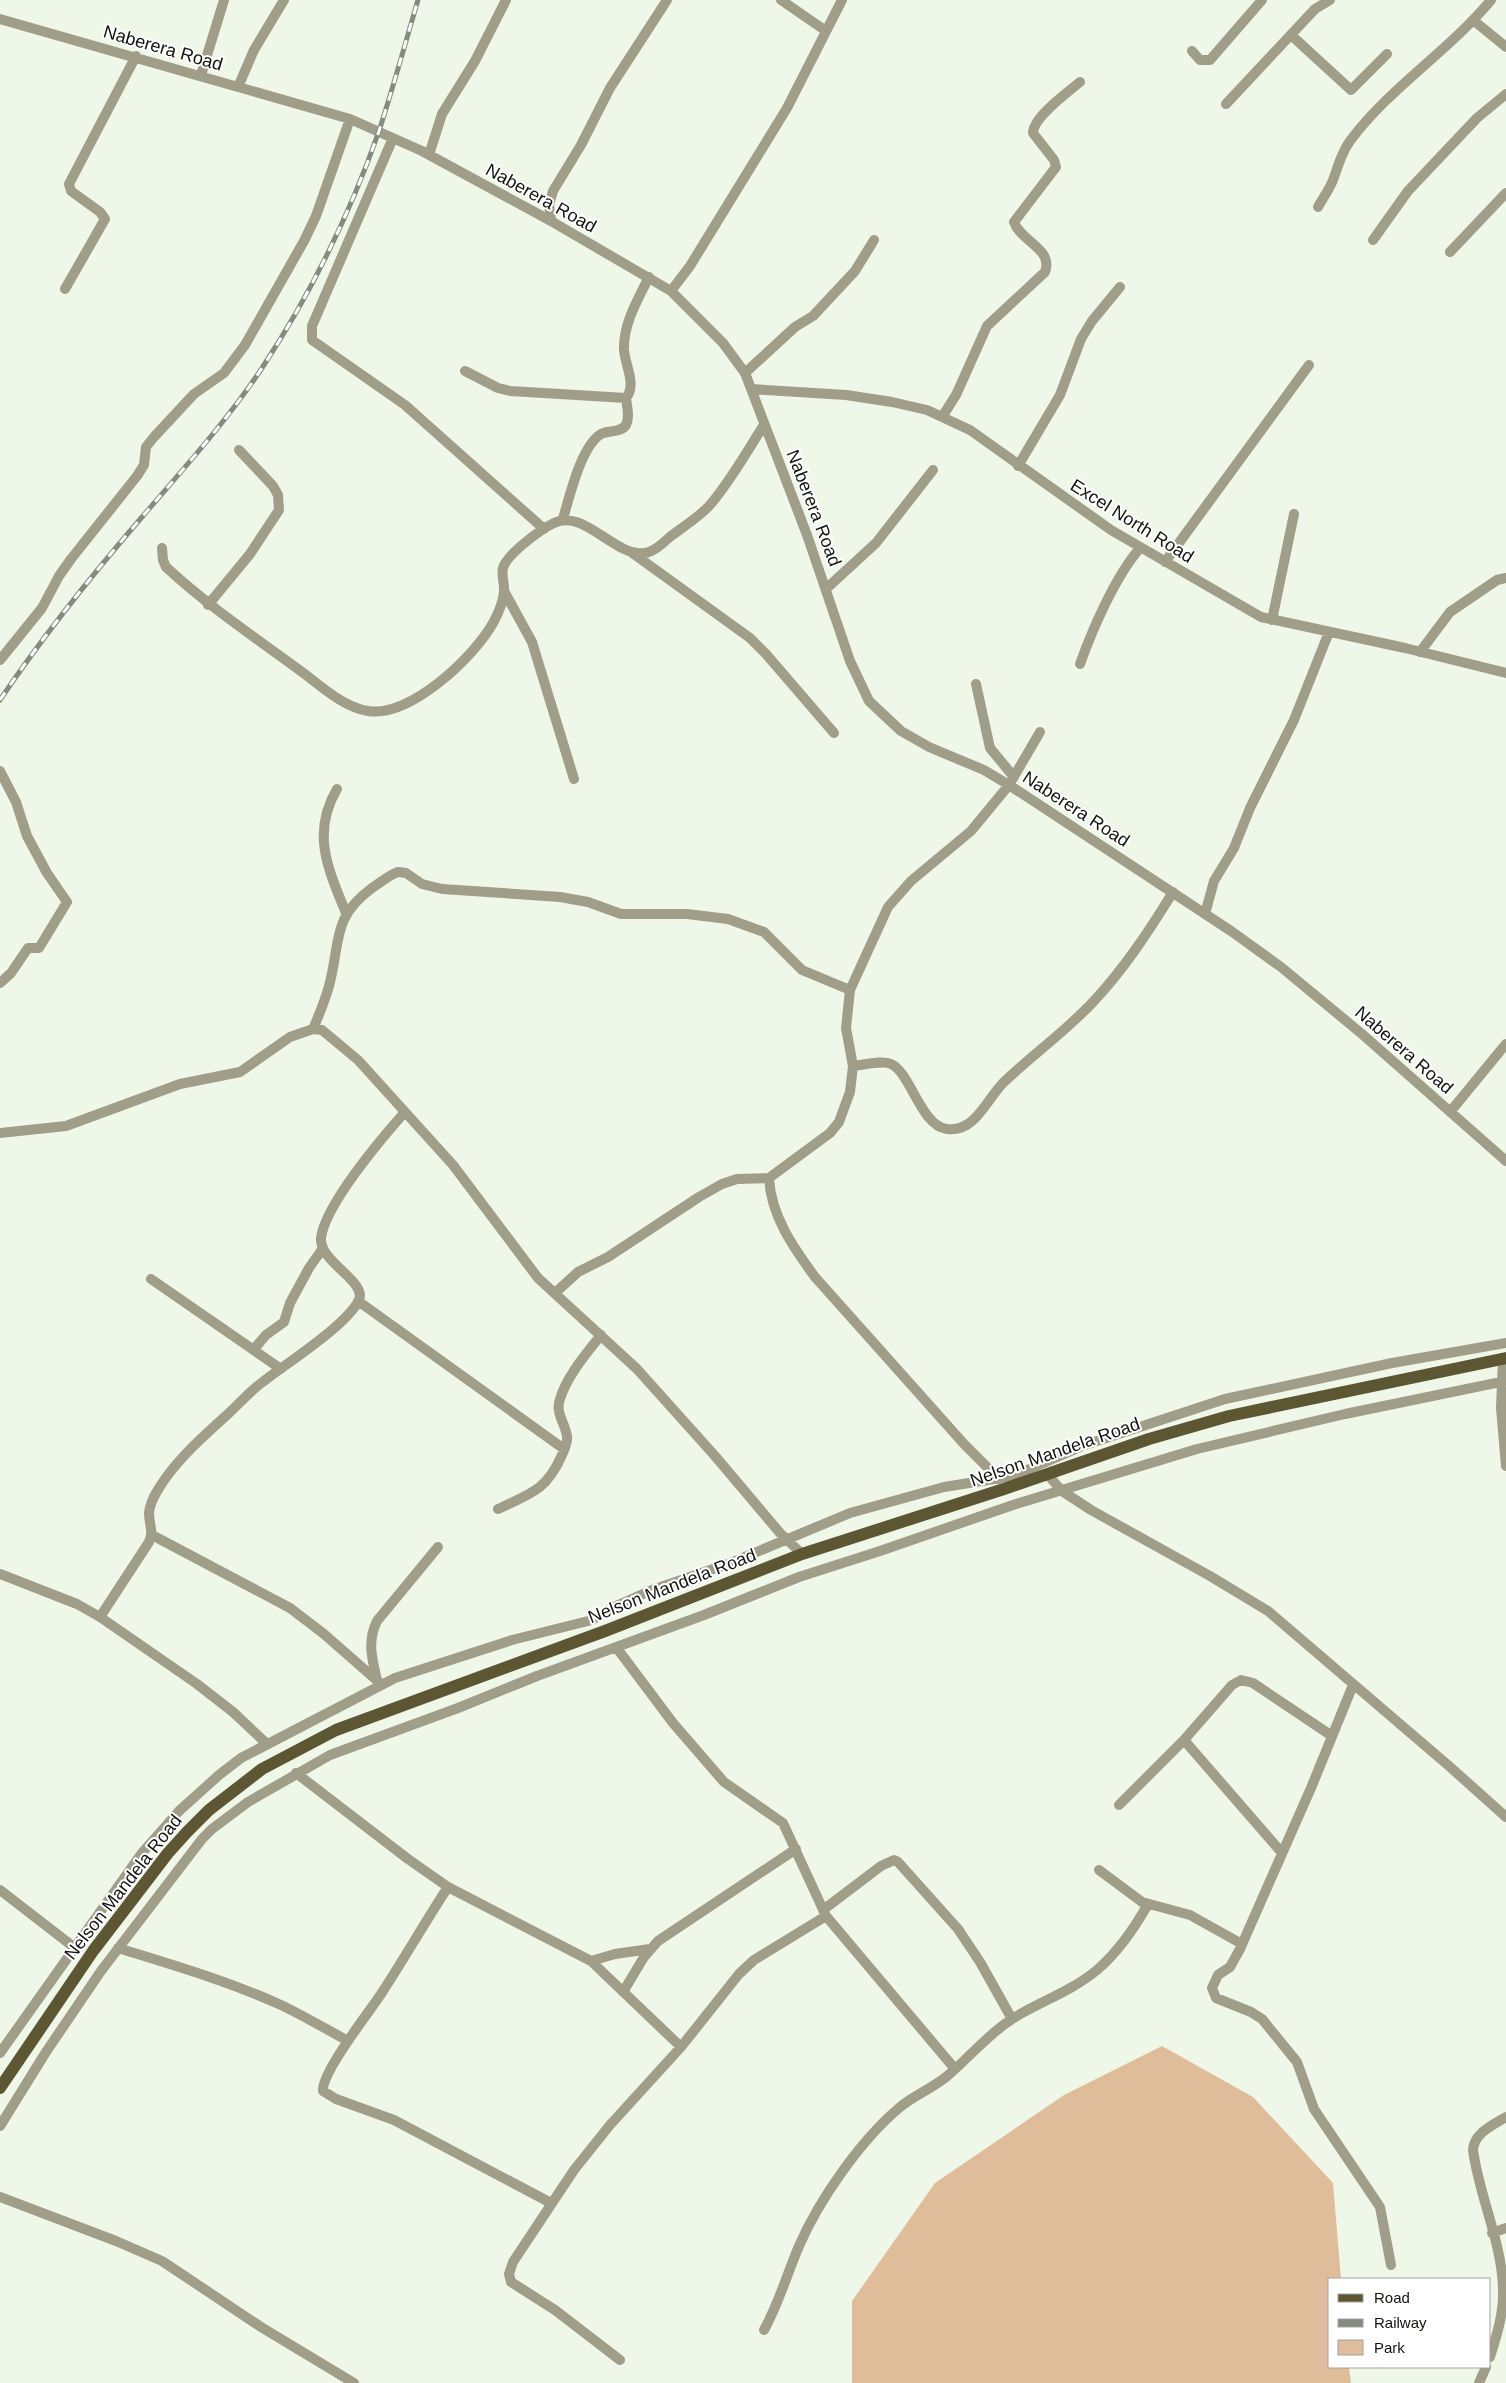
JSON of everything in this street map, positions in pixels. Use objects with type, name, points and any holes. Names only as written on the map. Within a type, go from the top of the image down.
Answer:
[{"type":"main road","name":"Nelson Mandela Road","points":[[0,2088],[93,1951],[168,1853],[209,1810],[262,1769],[336,1730],[596,1634],[802,1554],[1149,1439],[1206,1422],[1504,1358]]},
{"type":"street","points":[[201,75],[224,0]]},
{"type":"street","points":[[238,87],[254,50],[284,0]]},
{"type":"street","points":[[429,155],[442,114],[475,61],[506,0]]},
{"type":"street","points":[[551,221],[549,206],[553,191],[581,145],[610,88],[667,0]]},
{"type":"street","points":[[781,0],[826,31]]},
{"type":"street","points":[[671,291],[690,266],[787,108],[842,0]]},
{"type":"street","points":[[1192,51],[1200,60],[1210,60],[1262,0]]},
{"type":"street","points":[[1226,104],[1315,9],[1330,0]]},
{"type":"street","points":[[1318,207],[1329,190],[1343,152],[1350,141],[1386,102],[1474,20],[1491,0]]},
{"type":"street","name":"Naberera Road","points":[[0,19],[136,56],[350,119],[429,155],[551,221],[671,291],[723,342],[744,373],[827,588],[850,661],[869,701],[901,731],[929,747],[1012,781],[1281,967],[1362,1034],[1506,1161]]},
{"type":"street","points":[[1474,20],[1506,47]]},
{"type":"street","points":[[1291,35],[1351,90],[1387,54]]},
{"type":"street","points":[[65,289],[104,219],[100,212],[71,191],[69,184],[136,56]]},
{"type":"street","points":[[942,417],[956,394],[988,326],[1045,272],[1047,267],[1044,255],[1017,230],[1014,222],[1016,216],[1052,176],[1056,167],[1054,160],[1033,133],[1034,125],[1041,116],[1080,82]]},
{"type":"street","points":[[1373,240],[1408,191],[1477,118],[1506,94]]},
{"type":"street","points":[[0,660],[42,608],[71,559],[137,476],[144,465],[148,444],[194,394],[224,373],[245,345],[304,241],[316,216],[350,119]]},
{"type":"street","points":[[393,138],[312,326],[312,340],[405,405],[544,529]]},
{"type":"street","points":[[1450,252],[1506,193]]},
{"type":"street","points":[[744,373],[795,327],[813,316],[855,271],[874,240]]},
{"type":"street","points":[[563,519],[577,472],[591,446],[602,434],[622,429],[628,418],[626,398],[631,388],[624,342],[633,310],[649,277]]},
{"type":"street","points":[[1018,466],[1060,394],[1081,339],[1092,321],[1120,287]]},
{"type":"street","points":[[1165,562],[1309,365]]},
{"type":"street","points":[[465,371],[498,388],[510,391],[626,398]]},
{"type":"street","name":"Excel North Road","points":[[751,389],[846,395],[927,410],[970,430],[1018,466],[1140,548],[1240,606],[1272,620],[1506,673]]},
{"type":"street","points":[[630,552],[642,553],[655,549],[706,508],[764,425]]},
{"type":"street","points":[[208,605],[250,554],[279,510],[278,495],[273,486],[239,450]]},
{"type":"street","points":[[827,588],[876,543],[932,470]]},
{"type":"street","points":[[1272,620],[1294,514]]},
{"type":"street","points":[[574,779],[532,642],[504,591],[502,576],[505,562],[544,529],[563,519],[569,519],[582,525],[630,552],[750,638],[834,732]]},
{"type":"street","points":[[162,548],[163,560],[166,566],[208,605],[340,699],[360,709],[375,712],[394,708],[418,696],[457,667],[490,627],[504,591]]},
{"type":"street","points":[[1080,664],[1110,597],[1129,562],[1140,548]]},
{"type":"street","points":[[1420,652],[1450,612],[1497,580],[1506,578]]},
{"type":"street","points":[[1205,914],[1214,881],[1234,848],[1250,808],[1294,720],[1329,632]]},
{"type":"street","points":[[976,684],[990,748],[1012,781]]},
{"type":"street","points":[[555,1294],[578,1272],[608,1257],[722,1184],[737,1179],[769,1178],[820,1141],[839,1122],[850,1092],[854,1066],[846,1028],[850,990],[888,907],[911,881],[971,831],[1012,781],[1040,732]]},
{"type":"street","points":[[0,771],[16,802],[27,836],[47,873],[67,902],[39,947],[36,949],[28,948],[12,973],[0,984]]},
{"type":"street","points":[[337,789],[324,814],[323,846],[346,913]]},
{"type":"street","points":[[313,1029],[329,987],[338,936],[346,913],[354,903],[370,890],[394,874],[402,872],[422,884],[442,888],[560,897],[588,902],[621,914],[710,915],[760,930],[802,970],[850,990]]},
{"type":"street","points":[[854,1066],[890,1064],[896,1068],[921,1106],[936,1123],[947,1129],[962,1127],[977,1117],[1001,1085],[1094,1001],[1130,958],[1173,892]]},
{"type":"street","points":[[0,1133],[66,1126],[165,1089],[240,1072],[290,1036],[313,1029],[322,1030],[342,1045],[453,1165],[523,1260],[555,1294],[601,1335],[673,1408],[802,1554]]},
{"type":"street","points":[[1450,1112],[1506,1044]]},
{"type":"street","points":[[100,1617],[152,1535],[150,1506],[166,1478],[196,1443],[255,1388],[329,1331],[347,1315],[358,1301],[360,1294],[358,1287],[331,1260],[323,1248],[321,1240],[336,1204],[364,1160],[404,1113]]},
{"type":"street","points":[[769,1178],[770,1196],[775,1212],[815,1277],[964,1444],[999,1479]]},
{"type":"street","points":[[254,1349],[266,1335],[284,1322],[290,1303],[309,1268],[323,1248]]},
{"type":"street","points":[[151,1279],[281,1369]]},
{"type":"street","points":[[358,1301],[564,1449]]},
{"type":"street","points":[[498,1509],[546,1483],[564,1449],[567,1434],[559,1413],[559,1400],[570,1379],[601,1335]]},
{"type":"street","points":[[0,2053],[142,1853],[172,1818],[219,1775],[241,1758],[379,1682],[512,1640],[592,1620],[616,1606],[652,1590],[728,1564],[786,1538],[880,1504],[944,1487],[999,1479],[1021,1473],[1085,1444],[1225,1399],[1392,1363],[1506,1343]]},
{"type":"street","points":[[1504,1358],[1503,1441],[1506,1466]]},
{"type":"street","points":[[0,2126],[46,2052],[118,1948],[212,1829],[248,1802],[330,1755],[424,1721],[537,1676],[616,1648],[799,1577],[1062,1491],[1242,1438],[1345,1414],[1503,1382]]},
{"type":"street","points":[[1047,1474],[1062,1491],[1113,1523],[1210,1576],[1268,1611],[1449,1766],[1506,1818]]},
{"type":"street","points":[[152,1535],[290,1608],[379,1682]]},
{"type":"street","points":[[379,1682],[370,1647],[373,1629],[377,1621],[438,1547]]},
{"type":"street","points":[[0,1574],[77,1604],[100,1617],[197,1684],[233,1712],[268,1744]]},
{"type":"street","points":[[616,1648],[673,1723],[724,1782],[782,1822],[825,1913],[955,2069]]},
{"type":"street","points":[[1119,1805],[1184,1740],[1232,1685],[1244,1680],[1253,1683],[1332,1736]]},
{"type":"street","points":[[1353,1685],[1242,1944],[1230,1967],[1218,1975],[1212,1994],[1223,2002],[1251,2012],[1262,2020],[1297,2062],[1314,2109],[1380,2207],[1391,2265]]},
{"type":"street","points":[[1184,1740],[1282,1853]]},
{"type":"street","points":[[296,1773],[408,1859],[448,1887],[591,1961],[682,2047]]},
{"type":"street","points":[[623,1992],[650,1949],[666,1934],[796,1849]]},
{"type":"street","points":[[620,2360],[555,2310],[517,2287],[509,2278],[513,2262],[551,2202],[610,2125],[682,2047],[746,1967],[825,1913],[881,1866],[894,1860],[898,1862],[958,1929],[980,1962],[1012,2019]]},
{"type":"street","points":[[1099,1870],[1137,1899],[1148,1904],[1190,1915],[1242,1944]]},
{"type":"street","points":[[448,1887],[382,1993],[348,2041],[323,2085],[325,2094],[394,2120],[551,2202]]},
{"type":"street","points":[[0,1890],[75,1948]]},
{"type":"street","points":[[764,2330],[779,2300],[802,2241],[818,2211],[851,2161],[874,2133],[899,2108],[955,2069],[977,2047],[1012,2019],[1097,1970],[1129,1935],[1148,1904]]},
{"type":"street","points":[[118,1948],[173,1964],[281,2005],[348,2041]]},
{"type":"street","points":[[591,1961],[615,1954],[650,1949]]},
{"type":"street","points":[[1491,2354],[1498,2331],[1503,2294],[1492,2233],[1474,2160],[1473,2144],[1479,2135],[1506,2117]]},
{"type":"street","points":[[0,2196],[162,2261],[354,2383]]},
{"type":"street","points":[[1492,2233],[1506,2228]]},
{"type":"street","points":[[1479,2383],[1486,2368]]},
{"type":"green space","points":[[1162,2046],[1253,2097],[1333,2183],[1341,2278],[1328,2278],[1328,2368],[1349,2368],[1351,2383],[852,2383],[852,2301],[935,2183],[1064,2095]]},
{"type":"railway","points":[[0,700],[86,584],[234,407],[280,340],[328,253],[368,162],[418,0]]}]
